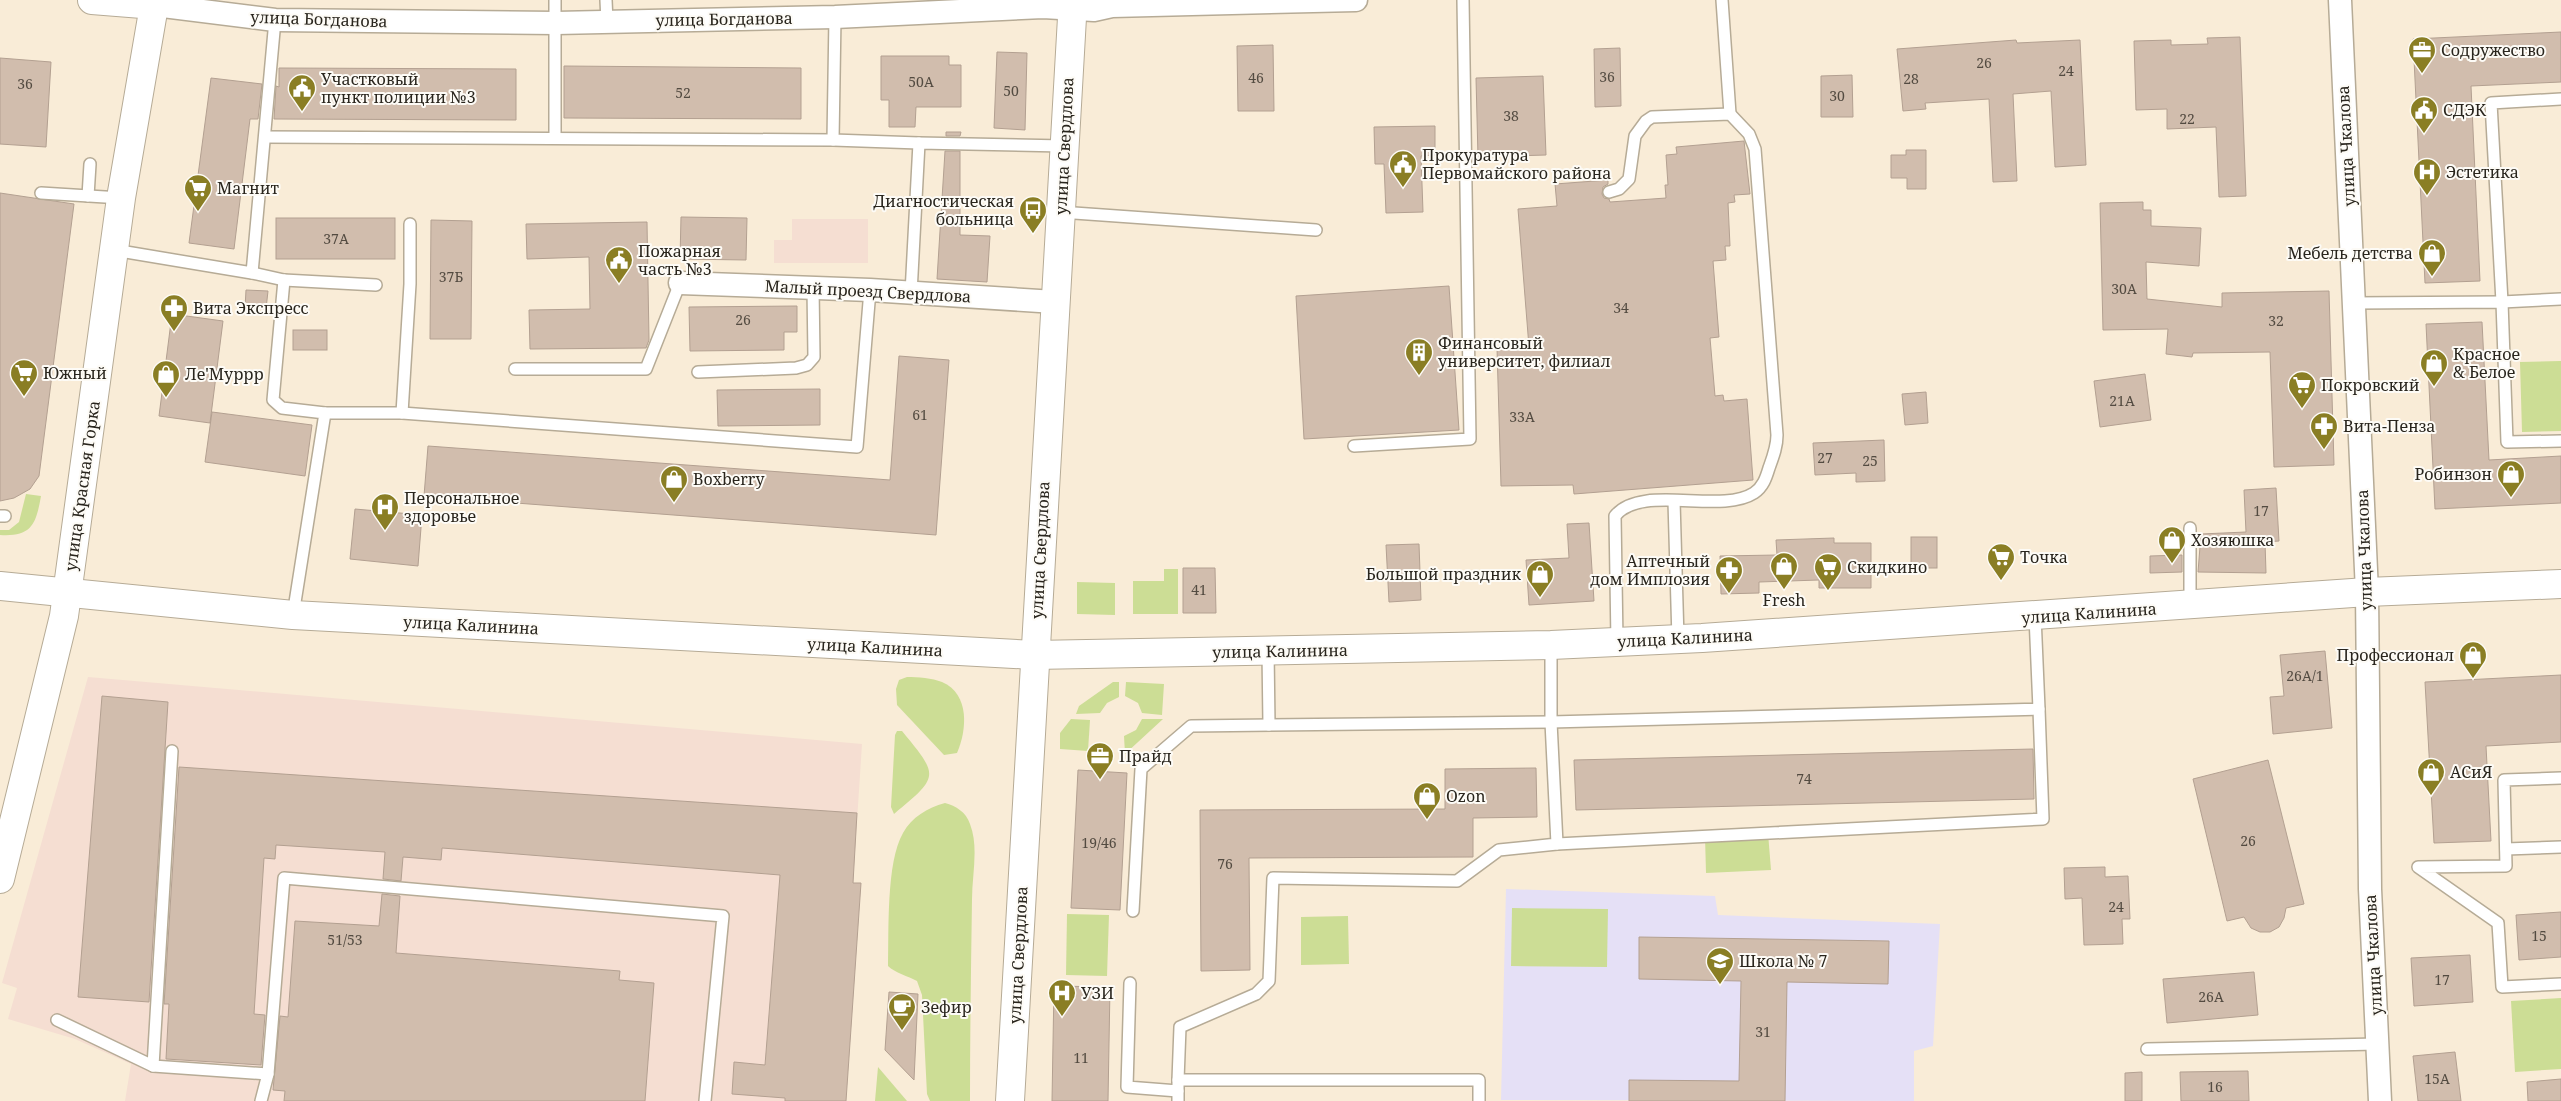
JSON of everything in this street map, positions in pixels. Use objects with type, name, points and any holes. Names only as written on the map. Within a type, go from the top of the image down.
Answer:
[{"type":"main road","name":"улица Богданова","points":[[92,0],[155,3]]},
{"type":"main road","name":"улица Красная Горка","points":[[0,879],[64,616],[121,198],[155,3]]},
{"type":"main road","name":"улица Свердлова","points":[[1010,1101],[1034,655],[1073,4]]},
{"type":"main road","name":"улица Калинина","points":[[0,586],[293,615],[1034,655],[1551,645],[1617,642],[2190,606],[2367,592],[2561,584]]},
{"type":"street","name":"улица Богданова","points":[[155,3],[275,20],[553,7],[606,11],[835,16],[1073,4],[1094,10],[1112,6],[1356,0]]},
{"type":"street","name":"улица Чкалова","points":[[2340,0],[2367,592],[2370,888],[2380,1101]]},
{"type":"street","name":"Малый проезд Свердлова","points":[[680,283],[870,290],[1055,302]]},
{"type":"lane","points":[[1354,446],[1470,439],[1463,0]]},
{"type":"lane","points":[[1617,642],[1615,516],[1621,509],[1631,503],[1729,500],[1753,494],[1764,483],[1777,445],[1755,149],[1749,134],[1730,114],[1722,0]]},
{"type":"lane","points":[[553,7],[555,138]]},
{"type":"lane","points":[[833,140],[835,16]]},
{"type":"lane","points":[[252,272],[275,20]]},
{"type":"lane","points":[[2561,99],[2491,103],[2502,302],[2507,442],[2561,441]]},
{"type":"lane","points":[[1609,192],[1618,189],[1629,179],[1635,136],[1646,121],[1652,117],[1730,114]]},
{"type":"lane","points":[[265,137],[833,140],[1064,146]]},
{"type":"lane","points":[[911,293],[919,143]]},
{"type":"lane","points":[[88,196],[90,164]]},
{"type":"lane","points":[[41,193],[121,198]]},
{"type":"lane","points":[[1060,212],[1316,230]]},
{"type":"lane","points":[[402,412],[410,284],[410,224]]},
{"type":"lane","points":[[114,250],[252,272],[284,280],[376,285]]},
{"type":"lane","points":[[284,280],[273,400],[282,408],[325,413],[402,412],[857,447],[870,290]]},
{"type":"lane","points":[[515,369],[646,369],[680,283]]},
{"type":"lane","points":[[698,372],[796,368],[807,365],[812,361],[814,352],[813,288]]},
{"type":"lane","points":[[2354,303],[2502,302],[2561,299]]},
{"type":"lane","points":[[293,615],[325,413]]},
{"type":"lane","points":[[1674,501],[1678,639]]},
{"type":"lane","points":[[2190,528],[2190,606]]},
{"type":"lane","points":[[1178,1091],[1180,1027],[1256,994],[1269,981],[1274,878],[1457,881],[1499,850],[1557,844],[2043,819],[2034,616]]},
{"type":"lane","points":[[1551,645],[1551,722],[1557,844]]},
{"type":"lane","points":[[1268,651],[1269,725]]},
{"type":"lane","points":[[1134,911],[1141,769],[1192,726],[1551,722],[2039,709]]},
{"type":"lane","points":[[153,1066],[172,751]]},
{"type":"lane","points":[[2561,778],[2504,780],[2506,866],[2418,866],[2498,923],[2502,987],[2561,984]]},
{"type":"lane","points":[[2506,849],[2561,847]]},
{"type":"lane","points":[[261,1101],[268,1074],[284,878],[723,916],[705,1101]]},
{"type":"lane","points":[[1130,984],[1127,1087],[1178,1091],[1479,1080],[1479,1101]]},
{"type":"lane","points":[[57,1020],[153,1066],[268,1074]]},
{"type":"lane","points":[[2147,1049],[2378,1044]]},
{"type":"shaded area","points":[[792,219],[868,219],[868,263],[774,263],[774,240],[792,240]]},
{"type":"shaded area","points":[[88,677],[862,744],[853,883],[861,883],[846,1101],[125,1101],[131,1064],[75,1039],[8,1019],[17,988],[2,983]]},
{"type":"shaded area","name":"Школа № 7","points":[[1506,889],[1715,896],[1718,915],[1940,924],[1933,1046],[1914,1051],[1914,1101],[1501,1100]]},
{"type":"green space","points":[[2561,361],[2561,431],[2522,432],[2520,362]]},
{"type":"green space","points":[[26,494],[41,496],[37,514],[31,527],[19,534],[0,535],[0,530],[9,530],[19,522]]},
{"type":"green space","points":[[1164,569],[1178,569],[1178,614],[1133,614],[1133,581],[1164,581]]},
{"type":"green space","points":[[1077,582],[1115,583],[1115,615],[1077,614]]},
{"type":"green space","points":[[907,677],[925,678],[942,682],[958,695],[964,713],[964,724],[957,753],[944,755],[897,705],[896,689],[899,680]]},
{"type":"green space","points":[[1113,682],[1119,682],[1119,697],[1107,703],[1100,713],[1076,714],[1079,706]]},
{"type":"green space","points":[[1126,682],[1164,684],[1162,715],[1142,713],[1138,703],[1125,696]]},
{"type":"green space","points":[[1071,719],[1090,720],[1088,751],[1060,749],[1060,733]]},
{"type":"green space","points":[[1142,719],[1163,719],[1125,754],[1124,736],[1136,730]]},
{"type":"green space","points":[[897,731],[902,731],[923,758],[928,767],[929,775],[927,783],[920,791],[894,814],[891,807],[895,735]]},
{"type":"green space","points":[[945,803],[957,808],[966,816],[973,833],[974,842],[970,1101],[930,1101],[927,1094],[922,995],[917,981],[898,973],[888,966],[889,898],[898,846],[903,833],[915,818],[926,810]]},
{"type":"green space","points":[[1768,833],[1771,870],[1706,873],[1705,836]]},
{"type":"green space","points":[[1512,908],[1608,909],[1607,967],[1511,966]]},
{"type":"green space","points":[[1067,914],[1109,915],[1107,976],[1066,975]]},
{"type":"green space","points":[[1348,916],[1349,964],[1301,965],[1301,917]]},
{"type":"green space","points":[[2561,998],[2561,1069],[2515,1072],[2511,1001]]},
{"type":"green space","points":[[878,1067],[907,1101],[875,1101]]},
{"type":"building","points":[[2561,32],[2561,82],[2471,86],[2480,281],[2425,283],[2413,39]]},
{"type":"building","points":[[2240,37],[2246,196],[2219,197],[2216,127],[2167,129],[2167,109],[2136,110],[2134,41],[2171,40],[2171,45],[2208,44],[2207,38]]},
{"type":"building","points":[[2016,40],[2017,43],[2080,40],[2086,165],[2055,167],[2051,91],[2013,94],[2017,181],[1993,182],[1989,99],[1925,103],[1926,109],[1903,111],[1897,49]]},
{"type":"building","points":[[1273,45],[1274,111],[1238,111],[1237,46]]},
{"type":"building","points":[[1620,48],[1621,106],[1595,107],[1594,49]]},
{"type":"building","points":[[997,52],[1027,53],[1025,130],[994,128]]},
{"type":"building","points":[[881,56],[949,56],[949,65],[961,65],[961,107],[916,107],[915,127],[889,127],[889,100],[881,100]]},
{"type":"building","points":[[0,58],[51,62],[46,147],[0,144]]},
{"type":"building","points":[[564,66],[801,68],[801,119],[564,118]]},
{"type":"building","points":[[279,68],[516,69],[516,120],[274,119],[276,86],[279,87]]},
{"type":"building","points":[[1852,75],[1853,117],[1821,117],[1821,76]]},
{"type":"building","points":[[1543,76],[1546,155],[1478,157],[1476,78]]},
{"type":"building","points":[[211,78],[262,84],[258,119],[250,119],[234,249],[189,243]]},
{"type":"building","name":"Прокуратура Первомайского района","points":[[1435,126],[1435,155],[1421,156],[1423,212],[1386,213],[1384,164],[1375,164],[1374,127]]},
{"type":"building","points":[[946,132],[961,132],[960,136],[946,136]]},
{"type":"building","points":[[1744,141],[1750,194],[1734,195],[1735,202],[1728,203],[1730,246],[1725,246],[1726,260],[1713,261],[1719,337],[1710,338],[1715,396],[1723,395],[1724,401],[1747,399],[1753,480],[1574,494],[1573,485],[1501,486],[1497,348],[1529,347],[1518,209],[1557,206],[1555,184],[1608,180],[1608,184],[1603,187],[1602,194],[1610,202],[1666,198],[1665,185],[1668,185],[1666,155],[1677,154],[1676,147]]},
{"type":"building","points":[[1906,150],[1926,150],[1926,189],[1907,189],[1907,178],[1891,178],[1891,155],[1906,155]]},
{"type":"building","points":[[945,151],[960,151],[960,235],[990,236],[987,282],[937,279]]},
{"type":"building","name":"Южный","points":[[0,193],[74,204],[39,476],[30,489],[14,498],[0,501]]},
{"type":"building","points":[[2143,202],[2143,210],[2151,210],[2151,226],[2201,228],[2199,266],[2146,262],[2147,299],[2222,307],[2222,293],[2329,291],[2334,465],[2274,467],[2270,352],[2193,353],[2192,357],[2166,354],[2168,329],[2103,330],[2100,203]]},
{"type":"building","points":[[681,217],[747,218],[746,260],[680,259]]},
{"type":"building","points":[[276,218],[395,218],[395,259],[276,259]]},
{"type":"building","points":[[431,220],[472,221],[471,339],[430,339]]},
{"type":"building","name":"Пожарная часть №3","points":[[647,222],[649,340],[646,348],[530,349],[529,310],[590,309],[589,257],[527,259],[526,224]]},
{"type":"building","name":"Финансовый университет, филиал","points":[[1449,286],[1459,430],[1304,439],[1296,296]]},
{"type":"building","points":[[246,290],[268,291],[266,309],[245,308]]},
{"type":"building","points":[[797,306],[797,332],[784,332],[784,350],[690,351],[689,307]]},
{"type":"building","points":[[172,314],[223,321],[210,423],[159,416]]},
{"type":"building","points":[[2482,322],[2489,460],[2561,456],[2561,503],[2435,509],[2426,324]]},
{"type":"building","points":[[293,330],[327,330],[327,350],[293,350]]},
{"type":"building","points":[[899,356],[949,360],[936,535],[424,496],[428,446],[890,480]]},
{"type":"building","points":[[2145,374],[2151,420],[2100,427],[2094,381]]},
{"type":"building","points":[[820,389],[820,425],[718,426],[717,390]]},
{"type":"building","points":[[1926,392],[1928,423],[1905,425],[1902,394]]},
{"type":"building","points":[[212,412],[312,425],[305,476],[205,462]]},
{"type":"building","points":[[1884,440],[1885,481],[1856,482],[1856,473],[1815,475],[1813,443]]},
{"type":"building","points":[[2276,488],[2279,541],[2265,542],[2266,573],[2198,572],[2201,534],[2246,532],[2244,490]]},
{"type":"building","points":[[355,509],[422,515],[418,566],[350,559]]},
{"type":"building","points":[[1589,523],[1594,601],[1529,605],[1526,560],[1569,558],[1567,524]]},
{"type":"building","points":[[1911,537],[1937,537],[1937,568],[1911,568]]},
{"type":"building","points":[[1834,538],[1834,543],[1871,543],[1871,588],[1819,588],[1819,580],[1759,582],[1759,593],[1721,594],[1720,556],[1777,555],[1776,540]]},
{"type":"building","points":[[1419,544],[1421,600],[1389,602],[1386,545]]},
{"type":"building","points":[[2182,555],[2182,572],[2150,573],[2150,556]]},
{"type":"building","points":[[1183,568],[1215,568],[1216,613],[1183,613]]},
{"type":"building","points":[[2325,651],[2332,728],[2273,734],[2270,697],[2284,696],[2280,655]]},
{"type":"building","points":[[2561,675],[2561,742],[2486,746],[2491,841],[2434,843],[2425,682]]},
{"type":"building","points":[[102,696],[168,702],[149,1002],[78,997]]},
{"type":"building","points":[[2033,749],[2034,799],[1576,810],[1574,760]]},
{"type":"building","points":[[2268,760],[2304,904],[2286,908],[2284,918],[2279,927],[2270,932],[2260,932],[2251,928],[2244,917],[2227,921],[2193,779]]},
{"type":"building","points":[[179,767],[857,813],[853,883],[861,883],[846,1101],[785,1101],[785,1098],[732,1094],[734,1062],[765,1065],[780,875],[442,848],[441,860],[403,857],[401,881],[383,879],[385,852],[276,845],[275,859],[264,858],[254,1014],[265,1015],[261,1065],[166,1059],[169,1004],[164,1004]]},
{"type":"building","points":[[1536,768],[1537,817],[1473,818],[1473,857],[1249,858],[1250,970],[1201,971],[1200,810],[1445,809],[1445,769]]},
{"type":"building","points":[[1078,770],[1127,773],[1120,910],[1071,908]]},
{"type":"building","points":[[2105,867],[2105,877],[2128,876],[2130,919],[2122,919],[2123,944],[2084,945],[2082,898],[2065,899],[2064,868]]},
{"type":"building","points":[[382,894],[400,896],[396,953],[620,971],[619,980],[654,983],[645,1101],[284,1101],[285,1091],[273,1090],[280,1016],[288,1017],[295,921],[379,926]]},
{"type":"building","points":[[2561,912],[2561,957],[2519,960],[2516,915]]},
{"type":"building","points":[[1639,937],[1889,941],[1888,984],[1787,982],[1785,1101],[1629,1101],[1629,1080],[1739,1081],[1741,981],[1639,979]]},
{"type":"building","points":[[2470,955],[2473,1002],[2414,1006],[2411,958]]},
{"type":"building","points":[[2254,972],[2258,1015],[2167,1023],[2163,979]]},
{"type":"building","points":[[1054,986],[1110,987],[1108,1101],[1052,1101]]},
{"type":"building","points":[[889,992],[918,994],[914,1080],[885,1050]]},
{"type":"building","points":[[2455,1052],[2461,1101],[2418,1101],[2413,1056]]},
{"type":"building","points":[[2248,1071],[2249,1101],[2181,1101],[2180,1072]]},
{"type":"building","points":[[2142,1072],[2142,1101],[2125,1101],[2125,1073]]},
{"type":"building","points":[[2561,1079],[2561,1101],[2528,1101],[2527,1082]]},
{"type":"place","name":"Содружество","points":[[2422,74]]},
{"type":"place","name":"Участковый пункт полиции №3","points":[[302,112]]},
{"type":"place","name":"СДЭК","points":[[2424,134]]},
{"type":"place","name":"Прокуратура Первомайского района","points":[[1403,188]]},
{"type":"place","name":"Эстетика","points":[[2427,196]]},
{"type":"place","name":"Магнит","points":[[198,212]]},
{"type":"place","name":"Диагностическая больница","points":[[1033,234]]},
{"type":"place","name":"Мебель детства","points":[[2432,277]]},
{"type":"place","name":"Пожарная часть №3","points":[[619,284]]},
{"type":"place","name":"Вита Экспресс","points":[[174,332]]},
{"type":"place","name":"Финансовый университет, филиал","points":[[1419,376]]},
{"type":"place","name":"Красное & Белое","points":[[2434,387]]},
{"type":"place","name":"Южный","points":[[24,397]]},
{"type":"place","name":"Ле'Муррр","points":[[166,398]]},
{"type":"place","name":"Покровский","points":[[2302,409]]},
{"type":"place","name":"Вита-Пенза","points":[[2324,450]]},
{"type":"place","name":"Робинзон","points":[[2511,498]]},
{"type":"place","name":"Boxberry","points":[[674,503]]},
{"type":"place","name":"Персональное здоровье","points":[[385,531]]},
{"type":"place","name":"Хозяюшка","points":[[2172,564]]},
{"type":"place","name":"Точка","points":[[2001,581]]},
{"type":"place","name":"Fresh","points":[[1784,590]]},
{"type":"place","name":"Скидкино","points":[[1828,591]]},
{"type":"place","name":"Аптечный дом Имплозия","points":[[1729,594]]},
{"type":"place","name":"Большой праздник","points":[[1540,598]]},
{"type":"place","name":"Профессионал","points":[[2473,679]]},
{"type":"place","name":"Прайд","points":[[1100,780]]},
{"type":"place","name":"АСиЯ","points":[[2431,796]]},
{"type":"place","name":"Ozon","points":[[1427,820]]},
{"type":"place","name":"Школа № 7","points":[[1720,985]]},
{"type":"place","name":"УЗИ","points":[[1062,1017]]},
{"type":"place","name":"Зефир","points":[[902,1031]]}]
